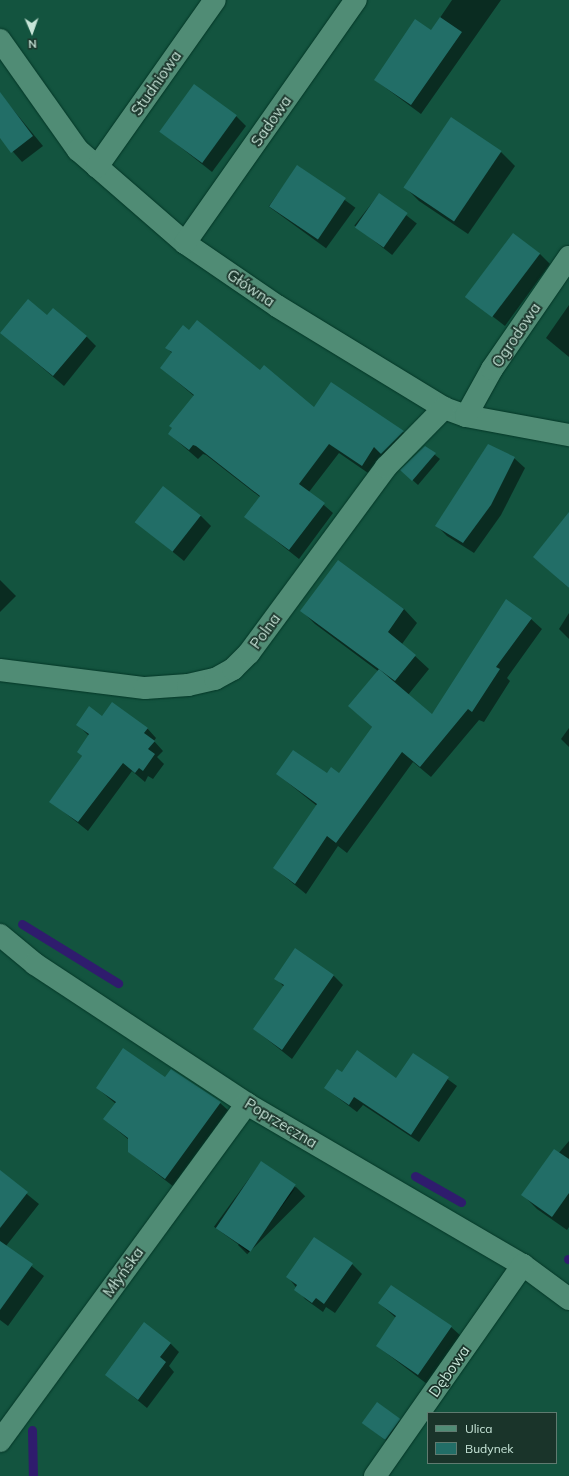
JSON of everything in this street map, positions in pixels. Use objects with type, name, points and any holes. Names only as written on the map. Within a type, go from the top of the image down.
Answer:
[{"type":"street","name":"Studniowa","points":[[97,167],[215,0]]},
{"type":"street","name":"Sadowa","points":[[185,243],[356,0]]},
{"type":"street","name":"Główna","points":[[0,40],[78,150],[185,243],[277,306],[444,408],[466,416],[569,435]]},
{"type":"street","name":"Ogrodowa","points":[[466,416],[492,369],[569,257]]},
{"type":"street","name":"Polna","points":[[0,670],[145,688],[188,685],[216,679],[233,669],[249,654],[386,467],[444,408]]},
{"type":"street","name":"Poprzeczna","points":[[0,935],[35,964],[247,1104],[523,1265],[569,1299]]},
{"type":"street","name":"Młyńska","points":[[0,1441],[247,1104]]},
{"type":"street","name":"Dębowa","points":[[374,1476],[523,1265]]},
{"type":"building","points":[[440,17],[462,32],[411,105],[374,80],[415,19],[431,30]]},
{"type":"building","points":[[194,84],[237,115],[202,163],[159,132]]},
{"type":"building","points":[[0,92],[33,136],[11,153],[0,138]]},
{"type":"building","points":[[451,117],[502,151],[454,222],[403,187]]},
{"type":"building","points":[[297,165],[346,198],[318,239],[269,206]]},
{"type":"building","points":[[379,193],[408,213],[384,247],[355,227]]},
{"type":"building","points":[[513,233],[540,253],[492,317],[465,297]]},
{"type":"building","points":[[28,299],[47,315],[53,308],[87,336],[53,376],[0,333]]},
{"type":"building","points":[[197,320],[260,370],[264,365],[314,407],[331,382],[404,431],[381,454],[374,447],[362,466],[329,444],[299,484],[325,503],[289,550],[244,517],[260,496],[196,446],[193,445],[189,450],[168,434],[172,428],[169,426],[194,395],[160,368],[172,352],[165,348],[183,325],[189,330]]},
{"type":"building","points":[[488,444],[515,457],[491,505],[463,543],[435,526]]},
{"type":"building","points":[[425,446],[436,453],[412,481],[400,470]]},
{"type":"building","points":[[163,486],[201,516],[173,552],[135,522]]},
{"type":"building","points":[[569,512],[569,588],[533,557]]},
{"type":"building","points":[[338,560],[404,609],[388,632],[416,655],[395,681],[300,611]]},
{"type":"building","points":[[506,599],[532,618],[496,667],[500,669],[472,712],[468,709],[420,767],[402,752],[336,843],[327,836],[295,884],[273,868],[317,804],[276,774],[293,750],[327,773],[331,767],[339,773],[372,727],[348,706],[379,669],[432,714]]},
{"type":"building","points":[[112,702],[148,728],[144,733],[155,741],[148,749],[155,754],[143,771],[139,768],[135,773],[123,763],[78,822],[49,802],[82,756],[77,752],[89,734],[76,725],[89,706],[102,716]]},
{"type":"building","points":[[295,948],[334,975],[282,1050],[253,1029],[284,985],[274,979]]},
{"type":"building","points":[[123,1048],[165,1077],[171,1069],[221,1102],[165,1179],[128,1152],[128,1138],[103,1119],[116,1102],[96,1088]]},
{"type":"building","points":[[357,1050],[396,1078],[413,1053],[449,1077],[411,1135],[354,1097],[349,1105],[324,1088],[337,1069],[342,1072]]},
{"type":"building","points":[[554,1149],[569,1159],[569,1193],[552,1217],[521,1195]]},
{"type":"building","points":[[261,1161],[296,1184],[251,1252],[216,1228]]},
{"type":"building","points":[[0,1170],[28,1192],[0,1228]]},
{"type":"building","points":[[314,1237],[353,1263],[324,1304],[316,1298],[312,1303],[294,1290],[297,1285],[286,1277]]},
{"type":"building","points":[[0,1241],[33,1264],[0,1310]]},
{"type":"building","points":[[391,1285],[452,1326],[418,1375],[376,1346],[396,1316],[378,1303]]},
{"type":"building","points":[[144,1322],[171,1343],[160,1357],[166,1362],[138,1400],[105,1375]]},
{"type":"building","points":[[377,1402],[400,1419],[385,1440],[362,1423]]},
{"type":"waterway","points":[[22,924],[118,983]]},
{"type":"waterway","points":[[415,1176],[461,1202]]},
{"type":"waterway","points":[[32,1430],[33,1476]]}]
